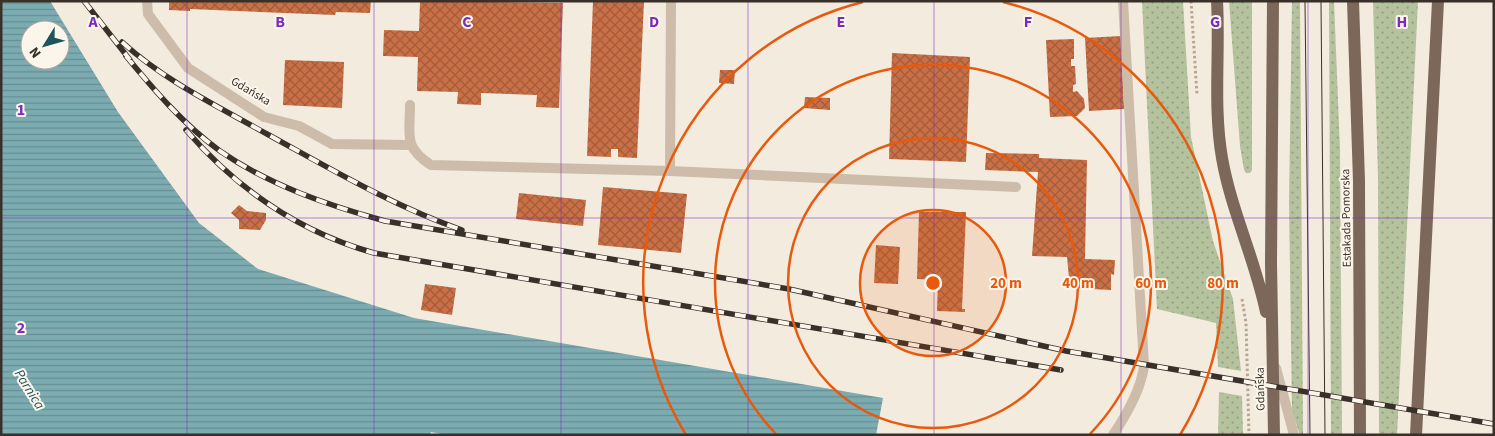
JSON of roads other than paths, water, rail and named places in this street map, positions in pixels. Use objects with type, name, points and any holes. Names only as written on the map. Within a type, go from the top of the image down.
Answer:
[{"type":"main road","points":[[1217,1],[1219,36],[1216,94],[1222,158],[1230,191],[1259,281],[1273,344]]},
{"type":"main road","points":[[1273,344],[1270,263],[1274,1]]},
{"type":"main road","name":"Estakada Pomorska","points":[[1353,1],[1360,181],[1360,435]]},
{"type":"main road","points":[[1416,430],[1438,1]]},
{"type":"main road","name":"Gdańska","points":[[1273,344],[1279,402],[1274,435]]},
{"type":"lane","name":"Gdańska","points":[[147,1],[148,14],[188,68],[264,117],[299,126],[332,144],[410,145]]},
{"type":"lane","points":[[670,171],[671,1]]},
{"type":"lane","points":[[1113,435],[1131,404],[1142,378],[1144,366],[1123,1]]},
{"type":"lane","points":[[410,105],[410,145],[418,156],[431,165],[670,171],[1016,187]]},
{"type":"lane","points":[[1279,402],[1294,435]]},
{"type":"water","name":"Parnica","points":[[1,1],[50,1],[62,20],[20,20],[20,70],[70,70],[70,34],[118,112],[199,223],[258,269],[414,318],[883,398],[876,435],[446,435],[431,432],[430,435],[1,435]]},
{"type":"tram line","points":[[1305,1],[1310,435]]},
{"type":"tram line","points":[[1321,1],[1325,435]]},
{"type":"railway","points":[[84,1],[130,60]]},
{"type":"railway","points":[[122,42],[174,81],[229,113],[387,198],[411,210],[462,230]]},
{"type":"railway","points":[[126,56],[182,118],[220,151],[258,174],[299,193],[385,221],[789,289],[1066,351],[1494,424]]},
{"type":"railway","points":[[186,130],[226,171],[271,206],[320,233],[374,253],[1061,370]]}]
